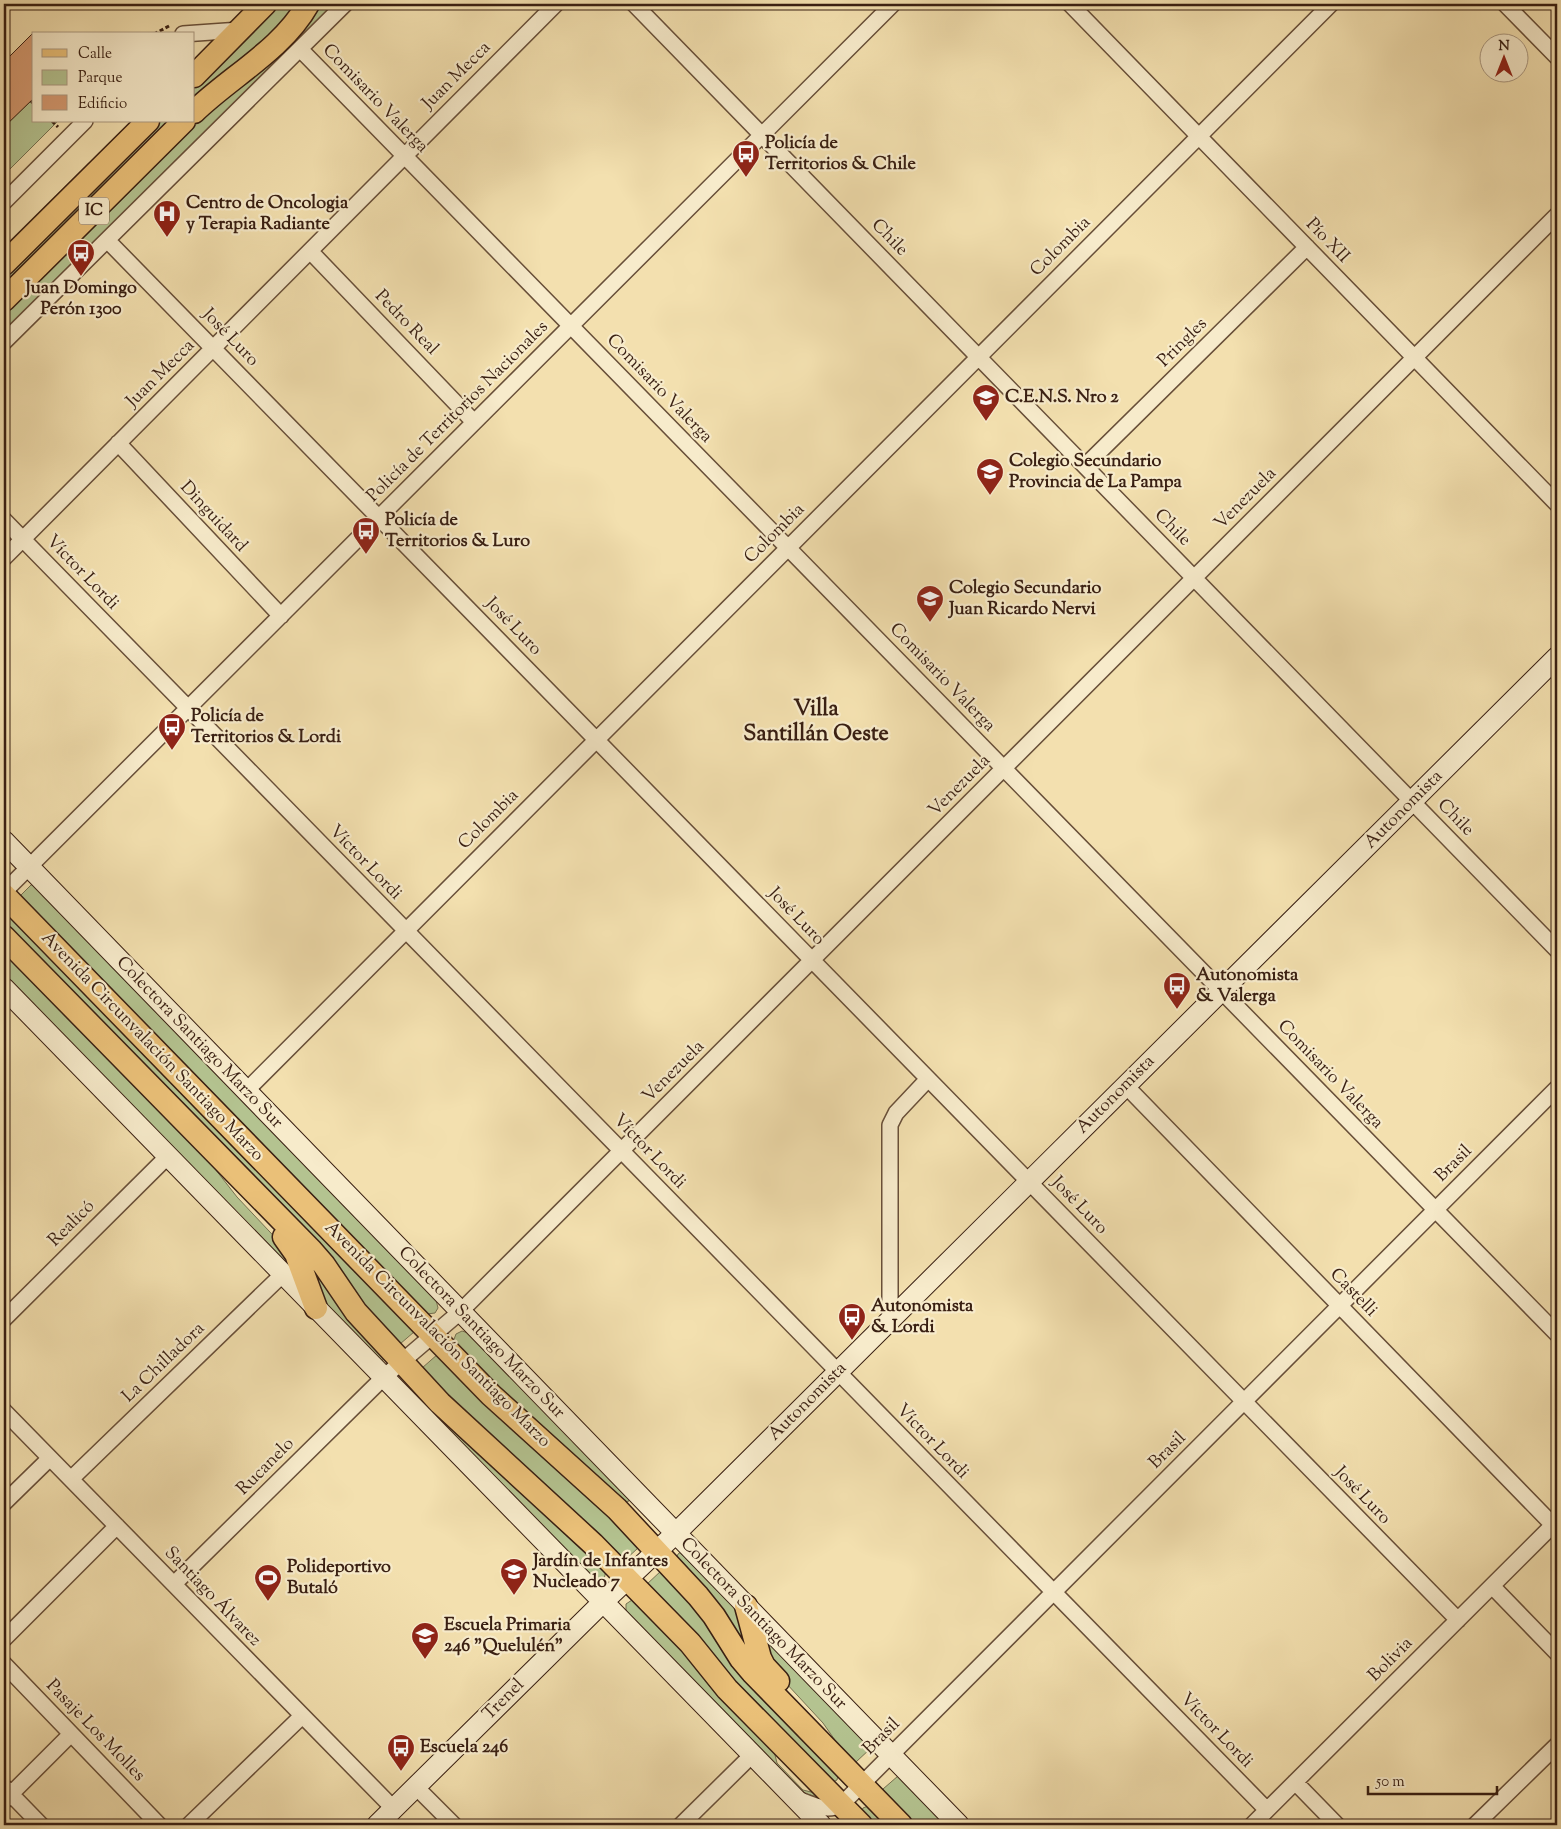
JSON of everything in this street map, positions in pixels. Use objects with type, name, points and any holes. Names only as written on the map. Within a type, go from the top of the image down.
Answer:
[{"type":"main road","points":[[195,75],[266,4]]},
{"type":"main road","points":[[195,111],[279,41],[296,22],[308,4]]},
{"type":"main road","name":"IC","points":[[4,264],[147,122]]},
{"type":"main road","name":"IC","points":[[4,300],[183,122]]},
{"type":"main road","name":"Avenida Circunvalación Santiago Marzo","points":[[4,895],[504,1408],[600,1493],[706,1606],[741,1659],[752,1672],[902,1825]]},
{"type":"main road","name":"Avenida Circunvalación Santiago Marzo","points":[[4,937],[311,1250],[356,1312],[447,1411],[564,1515],[690,1643],[727,1689],[861,1825]]},
{"type":"main road","points":[[220,1157],[241,1191],[294,1249],[316,1308]]},
{"type":"main road","points":[[746,1606],[758,1654],[764,1666],[822,1728],[842,1764]]},
{"type":"street","points":[[4,342],[346,4]]},
{"type":"street","name":"Juan Mecca","points":[[4,558],[556,4]]},
{"type":"street","name":"Chile","points":[[634,4],[1557,950]]},
{"type":"street","name":"Policía de Territorios Nacionales","points":[[4,892],[893,4]]},
{"type":"street","name":"Pío XII","points":[[1070,4],[1557,504]]},
{"type":"street","name":"Colombia","points":[[246,1091],[1331,4]]},
{"type":"street","points":[[1506,4],[1557,57]]},
{"type":"street","points":[[195,33],[240,30]]},
{"type":"street","name":"Comisario Valerga","points":[[300,49],[1557,1334]]},
{"type":"street","points":[[4,202],[85,122]]},
{"type":"street","name":"Venezuela","points":[[384,1377],[460,1312],[1557,215]]},
{"type":"street","name":"José Luro","points":[[107,240],[1458,1620]]},
{"type":"street","name":"Pringles","points":[[1085,466],[1307,247]]},
{"type":"street","name":"Pedro Real","points":[[310,251],[474,422]]},
{"type":"street","name":"Dinguidard","points":[[118,443],[280,616]]},
{"type":"street","name":"Víctor Lordi","points":[[4,520],[1267,1810]]},
{"type":"street","name":"Autonomista","points":[[676,1533],[1557,657]]},
{"type":"street","name":"Colectora Santiago Marzo Sur","points":[[4,841],[959,1825]]},
{"type":"street","points":[[4,988],[822,1825]]},
{"type":"street","points":[[890,1320],[890,1125],[896,1113],[928,1079]]},
{"type":"street","name":"Castelli","points":[[1126,1086],[1555,1523]]},
{"type":"street","name":"Brasil","points":[[841,1805],[1557,1088]]},
{"type":"street","name":"Realicó","points":[[4,1319],[168,1156]]},
{"type":"street","name":"La Chilladora","points":[[71,1479],[283,1274]]},
{"type":"street","name":"Rucanelo","points":[[174,1584],[384,1377]]},
{"type":"street","name":"Santiago Álvarez","points":[[7,1421],[71,1479],[394,1809]]},
{"type":"street","points":[[4,1503],[50,1458]]},
{"type":"street","name":"Bolivia","points":[[1252,1825],[1555,1523]]},
{"type":"street","points":[[4,1639],[117,1526]]},
{"type":"street","name":"Trenel","points":[[377,1825],[603,1602],[676,1533]]},
{"type":"street","points":[[1492,1586],[1557,1653]]},
{"type":"street","name":"Pasaje Los Molles","points":[[4,1664],[71,1734],[150,1822]]},
{"type":"street","points":[[189,1825],[302,1716]]},
{"type":"street","points":[[41,1825],[6,1794],[71,1734]]},
{"type":"street","points":[[1475,1825],[1557,1745]]},
{"type":"street","points":[[681,1825],[752,1754]]},
{"type":"street","points":[[1295,1782],[1337,1825]]},
{"type":"street","points":[[416,1787],[454,1825]]},
{"type":"street","points":[[794,1797],[820,1808],[841,1805]]},
{"type":"path","points":[[53,122],[58,127]]},
{"type":"green space","points":[[275,4],[297,4],[284,23],[195,100],[195,86],[259,23]]},
{"type":"green space","points":[[317,4],[333,4],[4,331],[4,312]]},
{"type":"green space","points":[[32,100],[32,122],[57,122],[4,175],[4,127]]},
{"type":"green space","points":[[159,122],[172,122],[4,289],[4,276]]},
{"type":"green space","points":[[34,884],[436,1300],[438,1308],[435,1313],[427,1314],[19,897]]},
{"type":"green space","points":[[7,912],[414,1332],[400,1344],[361,1305],[322,1249],[4,925],[4,915]]},
{"type":"green space","points":[[4,949],[194,1142],[237,1197],[285,1248],[297,1274],[4,979]]},
{"type":"green space","points":[[311,1265],[385,1357],[381,1362],[325,1304]]},
{"type":"green space","points":[[462,1331],[468,1333],[629,1501],[625,1502],[537,1427],[453,1342],[456,1334]]},
{"type":"green space","points":[[438,1354],[588,1494],[638,1548],[623,1561],[458,1408],[422,1368]]},
{"type":"green space","points":[[429,1409],[563,1526],[606,1571],[604,1579],[595,1582]]},
{"type":"green space","points":[[681,1552],[734,1607],[740,1616],[755,1660],[676,1559]]},
{"type":"green space","points":[[662,1570],[838,1775],[837,1780],[833,1782],[742,1692],[646,1585]]},
{"type":"green space","points":[[635,1600],[774,1751],[777,1763],[803,1790],[815,1793],[818,1797],[803,1793],[626,1612],[626,1604]]},
{"type":"green space","points":[[762,1636],[871,1748],[855,1763],[844,1753],[823,1723],[773,1669]]},
{"type":"green space","points":[[898,1776],[948,1825],[914,1825],[882,1792]]},
{"type":"green space","points":[[868,1806],[888,1825],[872,1825],[861,1813],[863,1808]]},
{"type":"building","points":[[32,34],[32,100],[4,127],[4,62]]},
{"type":"place","name":"Policía de Territorios & Chile","points":[[746,178]]},
{"type":"place","name":"Centro de Oncologia y Terapia Radiante","points":[[167,238]]},
{"type":"place","name":"Juan Domingo Perón 1300","points":[[81,277]]},
{"type":"place","name":"C.E.N.S. Nro 2","points":[[986,422]]},
{"type":"place","name":"Colegio Secundario Provincia de La Pampa","points":[[990,496]]},
{"type":"place","name":"Policía de Territorios & Luro","points":[[366,555]]},
{"type":"place","name":"Colegio Secundario Juan Ricardo Nervi","points":[[930,623]]},
{"type":"place","name":"Policía de Territorios & Lordi","points":[[172,751]]},
{"type":"place","name":"Autonomista & Valerga","points":[[1177,1010]]},
{"type":"place","name":"Autonomista & Lordi","points":[[852,1341]]},
{"type":"place","name":"Jardín de Infantes Nucleado 7","points":[[514,1596]]},
{"type":"place","name":"Polideportivo Butaló","points":[[268,1602]]},
{"type":"place","name":"Escuela Primaria 246 \"Quelulén\"","points":[[425,1660]]},
{"type":"place","name":"Escuela 246","points":[[401,1772]]},
{"type":"district","name":"Villa Santillán Oeste","points":[[816,722]]}]
